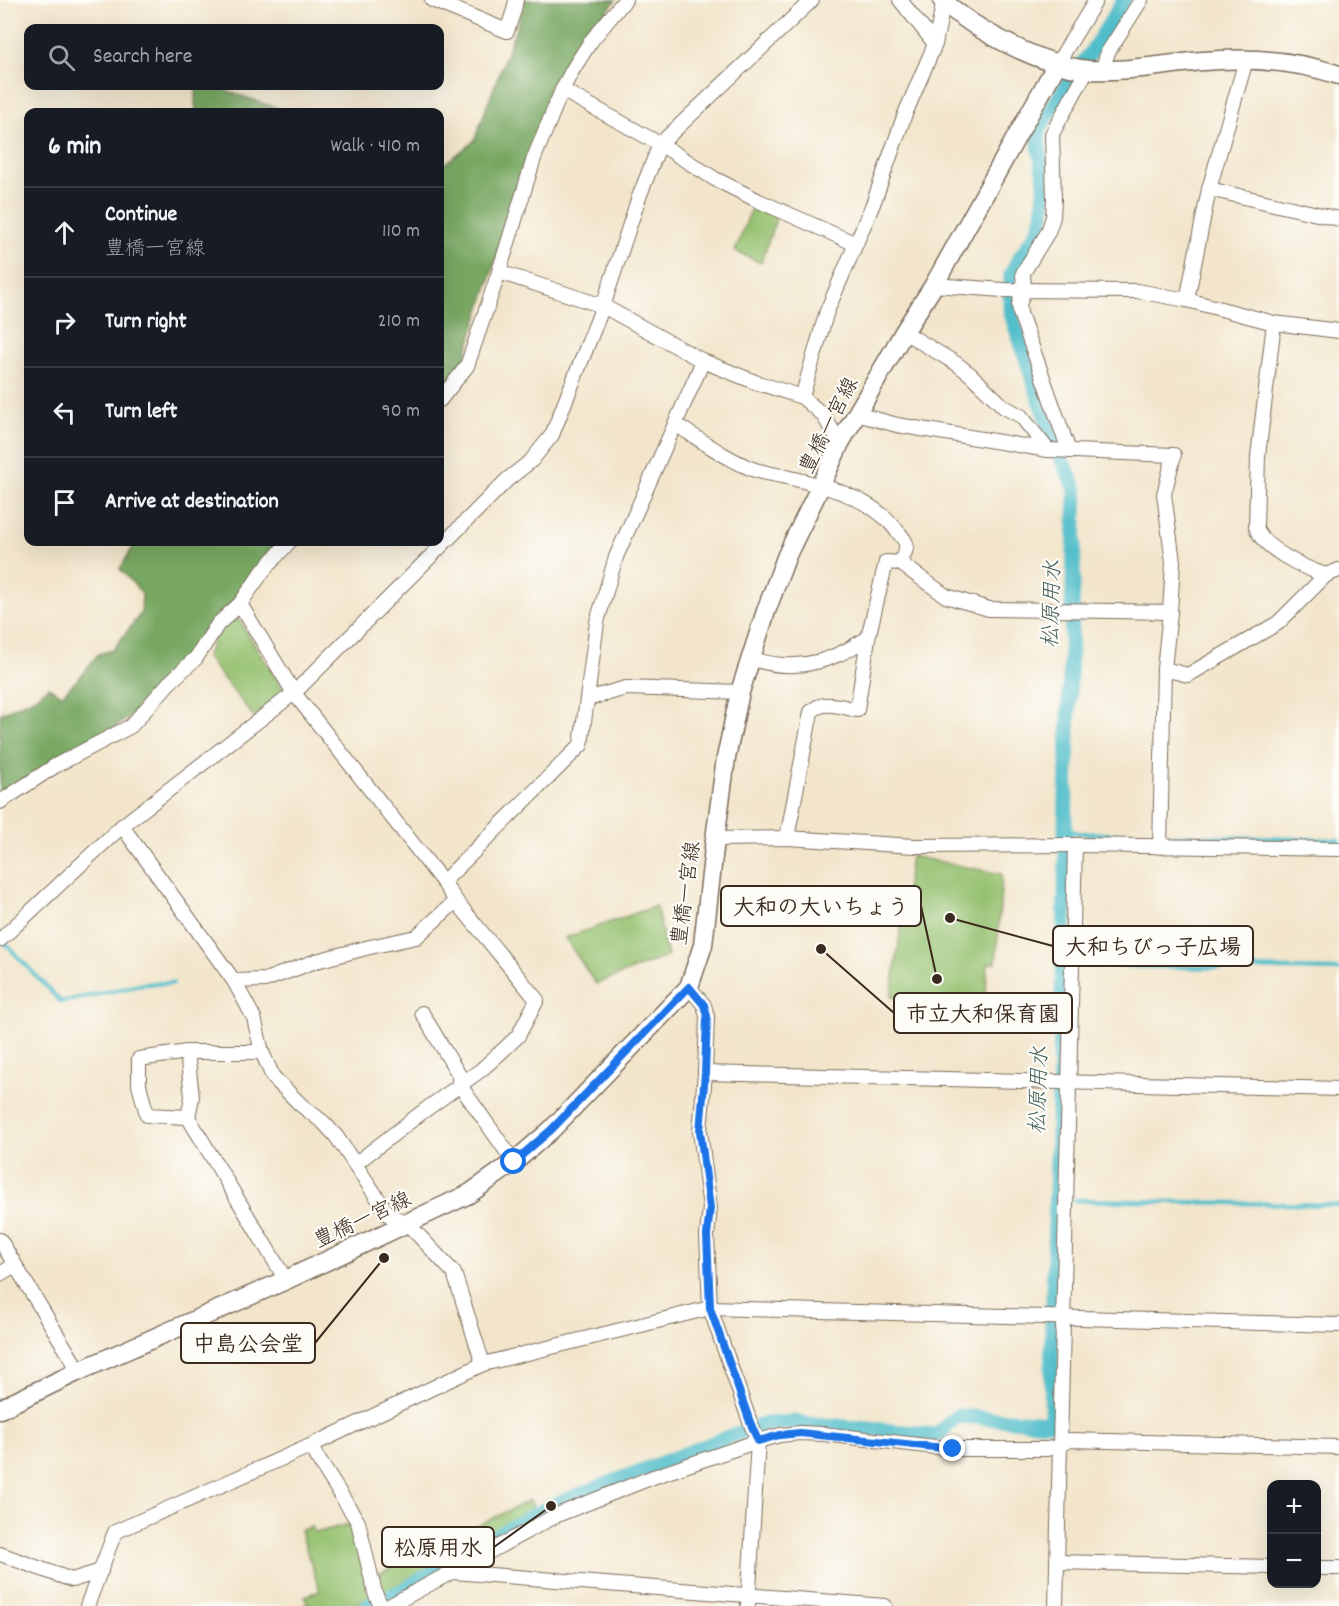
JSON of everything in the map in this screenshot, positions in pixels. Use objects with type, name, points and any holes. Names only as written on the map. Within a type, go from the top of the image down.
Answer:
[{"type":"main road","points":[[943,0],[976,27],[1036,56],[1088,69],[1246,60],[1291,64],[1339,75]]},
{"type":"main road","name":"豊橋一宮線","points":[[0,1409],[79,1371],[286,1280],[469,1194],[514,1162],[551,1130],[689,987],[703,945],[726,758],[740,692],[766,611],[788,555],[840,442],[934,285],[1057,63]]},
{"type":"street","points":[[432,0],[507,32],[516,0]]},
{"type":"street","points":[[444,395],[467,366],[534,158],[562,90],[591,41],[625,0]]},
{"type":"street","points":[[444,543],[508,479],[531,460],[552,435],[603,306],[639,197],[660,144],[812,0]]},
{"type":"street","points":[[900,0],[935,44]]},
{"type":"street","points":[[802,397],[827,310],[873,204],[905,114],[935,44],[943,0]]},
{"type":"street","points":[[1057,63],[1096,0]]},
{"type":"street","points":[[1068,451],[1020,313],[1015,290],[1048,232],[1053,217],[1052,134],[1088,69],[1108,52],[1141,0]]},
{"type":"street","points":[[1187,300],[1209,189],[1246,60]]},
{"type":"street","points":[[562,90],[759,201],[856,244]]},
{"type":"street","points":[[1209,189],[1339,219]]},
{"type":"street","points":[[499,272],[603,306],[703,361],[755,382],[802,397],[823,415],[840,442]]},
{"type":"street","points":[[934,285],[1015,290],[1137,291],[1187,300],[1274,323],[1339,331]]},
{"type":"street","points":[[1274,323],[1258,456],[1256,527],[1263,539],[1293,561],[1312,570],[1333,572]]},
{"type":"street","points":[[904,332],[970,374],[1004,407],[1021,416],[1048,450]]},
{"type":"street","points":[[443,882],[581,745],[597,622],[616,557],[703,361]]},
{"type":"street","points":[[856,414],[897,425],[1048,450],[1174,455],[1164,494],[1173,562],[1164,669],[1160,847]]},
{"type":"street","points":[[675,424],[712,449],[756,470],[822,485],[861,501],[886,517],[906,542],[906,550],[900,563]]},
{"type":"street","points":[[0,802],[55,766],[131,726],[169,683],[196,658],[218,624],[240,604],[263,571],[285,546]]},
{"type":"street","points":[[0,940],[122,826],[294,693],[441,546]]},
{"type":"street","points":[[787,838],[811,712],[823,704],[856,710],[868,638],[886,562],[900,563],[946,596],[989,609],[1170,612]]},
{"type":"street","points":[[1164,669],[1188,675],[1278,623],[1333,572]]},
{"type":"street","points":[[240,604],[294,693],[456,901],[537,1000],[518,1036],[481,1070],[459,1084],[355,1164]]},
{"type":"street","points":[[751,658],[766,664],[790,666],[814,662],[838,655],[868,638]]},
{"type":"street","points":[[587,699],[626,688],[740,692]]},
{"type":"street","points":[[122,826],[234,981],[254,1018],[262,1052],[273,1077],[285,1091],[324,1122],[336,1136],[389,1215],[407,1223],[454,1273],[483,1364]]},
{"type":"street","points":[[715,839],[787,838],[914,846],[1075,845],[1339,849]]},
{"type":"street","points":[[1056,1606],[1075,845]]},
{"type":"street","points":[[234,981],[265,980],[316,961],[416,937],[456,901]]},
{"type":"street","points":[[689,987],[704,1005],[707,1016],[700,1131],[710,1208],[707,1235],[710,1308],[758,1441],[749,1601]]},
{"type":"street","points":[[422,1013],[459,1075],[459,1084],[514,1162]]},
{"type":"street","points":[[188,1117],[147,1115],[139,1085],[139,1059],[187,1052],[262,1052]]},
{"type":"street","points":[[187,1052],[192,1097],[188,1117],[286,1280]]},
{"type":"street","points":[[705,1073],[1339,1089]]},
{"type":"street","points":[[0,1240],[79,1371]]},
{"type":"street","points":[[0,1274],[15,1265]]},
{"type":"street","points":[[87,1606],[115,1532],[310,1446],[483,1364],[710,1308],[1339,1324]]},
{"type":"street","points":[[389,1606],[557,1515],[653,1477],[780,1435],[800,1433],[953,1449],[1047,1449],[1060,1446],[1070,1440],[1339,1447]]},
{"type":"street","points":[[310,1446],[358,1522],[375,1593],[381,1606]]},
{"type":"street","points":[[0,1554],[72,1580],[100,1571]]},
{"type":"street","points":[[1057,1562],[1267,1567]]},
{"type":"street","points":[[1321,1568],[1339,1568]]},
{"type":"street","points":[[453,1572],[749,1601],[885,1606]]},
{"type":"green space","points":[[524,0],[616,0],[585,39],[528,158],[465,358],[444,387],[444,165],[474,141],[523,9]]},
{"type":"green space","points":[[196,90],[224,90],[277,108],[196,108]]},
{"type":"green space","points":[[754,202],[778,213],[761,263],[735,251]]},
{"type":"green space","points":[[134,546],[279,546],[214,621],[192,652],[135,713],[0,796],[0,714],[36,697],[48,687],[62,695],[98,654],[113,650],[141,613],[142,593],[120,569]]},
{"type":"green space","points":[[237,617],[285,692],[254,717],[206,657],[220,629]]},
{"type":"green space","points":[[911,856],[1002,874],[996,963],[988,963],[984,1011],[891,997]]},
{"type":"green space","points":[[656,906],[668,956],[596,984],[565,938]]},
{"type":"green space","points":[[530,1500],[533,1508],[381,1593],[376,1575]]},
{"type":"green space","points":[[354,1523],[372,1597],[349,1606],[302,1606],[308,1604],[305,1596],[320,1591],[300,1530],[312,1527],[314,1533]]},
{"type":"waterway","name":"松原用水","points":[[367,1606],[401,1591],[551,1506],[766,1424],[791,1422],[937,1435],[957,1416],[1051,1423],[1065,828],[1076,490],[1054,443],[1011,314],[1011,274],[1037,232],[1043,216],[1045,184],[1038,136],[1040,129],[1061,93],[1096,45],[1124,0]]},
{"type":"waterway","points":[[1065,828],[1078,833],[1150,836]]},
{"type":"waterway","points":[[1170,836],[1339,840]]},
{"type":"waterway","points":[[2,940],[61,1002],[144,984],[173,983]]},
{"type":"waterway","points":[[1079,965],[1339,970]]},
{"type":"waterway","points":[[1074,1200],[1339,1205]]},
{"type":"place","name":"大和ちびっ子広場","points":[[950,918]]},
{"type":"place","name":"市立大和保育園","points":[[821,949]]},
{"type":"place","name":"大和の大いちょう","points":[[937,979]]},
{"type":"place","name":"中島公会堂","points":[[384,1258]]},
{"type":"place","name":"松原用水","points":[[551,1506]]},
{"type":"route","points":[[514,1162],[551,1130],[689,987],[704,1005],[707,1016],[700,1131],[710,1208],[707,1235],[710,1308],[758,1441],[800,1433],[953,1449]]}]
